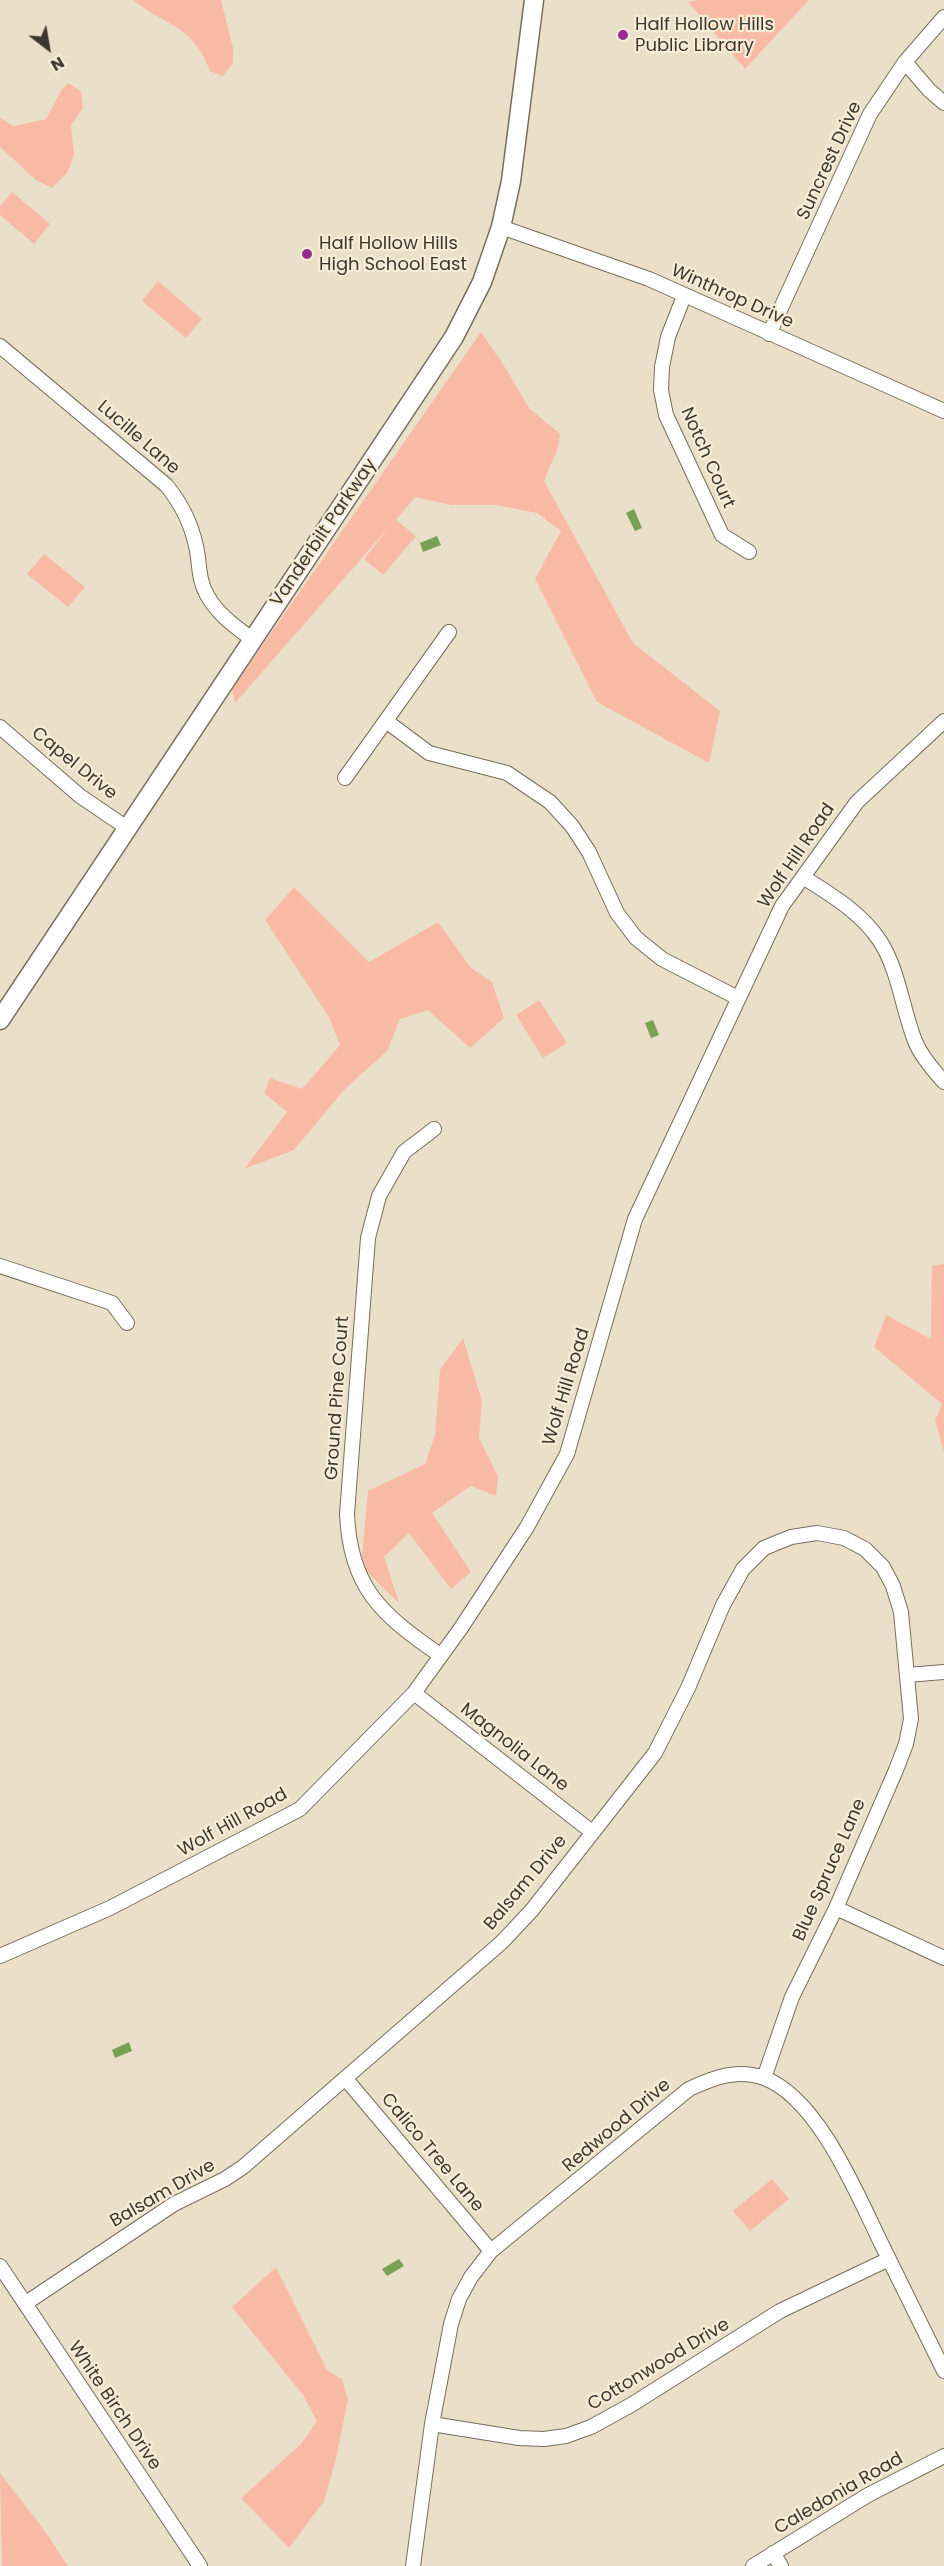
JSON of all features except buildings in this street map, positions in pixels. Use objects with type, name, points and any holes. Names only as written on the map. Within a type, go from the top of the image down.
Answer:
[{"type":"main road","name":"Vanderbilt Parkway","points":[[0,1020],[454,337],[482,282],[501,227],[511,181],[534,0]]},
{"type":"street","name":"Suncrest Drive","points":[[770,334],[870,114],[905,62],[944,17]]},
{"type":"street","points":[[905,62],[929,90],[944,103]]},
{"type":"street","name":"Winthrop Drive","points":[[501,227],[649,279],[944,411]]},
{"type":"street","name":"Notch Court","points":[[684,296],[668,337],[662,367],[661,390],[666,415],[722,535],[749,552]]},
{"type":"street","name":"Lucille Lane","points":[[0,346],[166,485],[180,502],[190,524],[199,572],[207,594],[223,616],[253,640]]},
{"type":"street","points":[[345,778],[449,632]]},
{"type":"street","points":[[386,721],[429,753],[507,773],[550,802],[572,826],[589,852],[617,913],[636,938],[681,969],[738,998]]},
{"type":"street","name":"Wolf Hill Road","points":[[0,1956],[110,1908],[300,1809],[414,1693],[461,1629],[527,1527],[567,1454],[635,1219],[782,906],[857,802],[944,722]]},
{"type":"street","name":"Capel Drive","points":[[0,727],[80,796],[127,828]]},
{"type":"street","points":[[802,877],[838,898],[860,917],[880,941],[892,968],[916,1042],[931,1068],[944,1082]]},
{"type":"street","name":"Ground Pine Court","points":[[434,1129],[404,1152],[379,1196],[368,1238],[347,1514],[348,1543],[357,1570],[370,1596],[403,1628],[440,1655]]},
{"type":"street","points":[[0,1266],[112,1304],[127,1323]]},
{"type":"street","name":"Balsam Drive","points":[[26,2303],[174,2204],[225,2179],[243,2167],[502,1942],[532,1910],[655,1753],[684,1697],[723,1605],[743,1569],[764,1548],[791,1537],[818,1533],[844,1538],[865,1549],[883,1567],[893,1586],[901,1612],[907,1675]]},
{"type":"street","points":[[907,1675],[944,1672]]},
{"type":"street","name":"Blue Spruce Lane","points":[[764,2078],[792,1997],[836,1908],[906,1744],[911,1719],[907,1675]]},
{"type":"street","name":"Magnolia Lane","points":[[414,1693],[592,1832]]},
{"type":"street","points":[[836,1908],[944,1959]]},
{"type":"street","name":"Redwood Drive","points":[[413,2566],[432,2424],[451,2324],[459,2299],[471,2277],[491,2251],[689,2089],[717,2076],[741,2074],[764,2078],[784,2090],[806,2110],[840,2160],[944,2370]]},
{"type":"street","name":"Calico Tree Lane","points":[[345,2078],[491,2251]]},
{"type":"street","name":"Cottonwood Drive","points":[[432,2424],[519,2438],[544,2439],[566,2436],[591,2427],[641,2399],[780,2312],[889,2259]]},
{"type":"street","name":"White Birch Drive","points":[[0,2265],[200,2566]]},
{"type":"street","name":"Caledonia Road","points":[[753,2566],[868,2495],[944,2456]]},
{"type":"street","points":[[773,2553],[781,2566]]},
{"type":"shaded area","points":[[133,0],[221,0],[233,48],[233,63],[223,76],[210,71],[203,56],[187,35]]},
{"type":"shaded area","points":[[698,0],[809,0],[745,69],[688,2]]},
{"type":"shaded area","points":[[68,83],[81,91],[83,108],[71,126],[74,154],[68,172],[52,188],[36,180],[0,147],[0,118],[14,126],[46,119],[62,89]]},
{"type":"shaded area","points":[[12,192],[50,224],[34,244],[0,215],[0,206]]},
{"type":"shaded area","points":[[158,281],[202,319],[186,338],[142,301]]},
{"type":"shaded area","points":[[481,332],[529,408],[560,434],[558,448],[544,481],[633,643],[720,711],[709,763],[597,702],[535,579],[561,531],[537,513],[496,505],[451,505],[415,497],[396,520],[416,536],[383,575],[364,559],[390,526],[235,703],[232,689]]},
{"type":"shaded area","points":[[634,509],[642,528],[635,531],[626,513]]},
{"type":"shaded area","points":[[437,536],[441,545],[423,552],[420,543]]},
{"type":"shaded area","points":[[44,554],[85,587],[68,607],[27,574]]},
{"type":"shaded area","points":[[294,887],[369,962],[438,922],[471,968],[492,982],[504,1018],[470,1048],[428,1010],[400,1019],[387,1051],[344,1090],[294,1150],[244,1169],[287,1112],[264,1093],[270,1078],[302,1089],[340,1045],[329,1017],[265,920]]},
{"type":"shaded area","points":[[539,1000],[567,1043],[543,1058],[516,1015]]},
{"type":"shaded area","points":[[653,1020],[659,1035],[651,1038],[645,1023]]},
{"type":"shaded area","points":[[944,1264],[944,1452],[935,1420],[942,1404],[874,1347],[886,1315],[931,1339],[932,1266]]},
{"type":"shaded area","points":[[463,1338],[482,1401],[479,1438],[498,1476],[496,1496],[471,1486],[432,1513],[471,1572],[451,1589],[409,1533],[384,1557],[399,1603],[361,1566],[368,1491],[425,1464],[435,1435],[440,1370]]},
{"type":"shaded area","points":[[129,2042],[132,2051],[115,2058],[112,2050]]},
{"type":"shaded area","points":[[772,2179],[789,2199],[750,2231],[733,2211]]},
{"type":"shaded area","points":[[399,2259],[404,2266],[387,2276],[382,2269]]},
{"type":"shaded area","points":[[276,2267],[327,2370],[342,2379],[348,2399],[336,2459],[324,2501],[289,2548],[241,2498],[300,2445],[317,2421],[303,2395],[232,2307]]},
{"type":"shaded area","points":[[0,2473],[45,2531],[68,2566],[2,2566]]},
{"type":"place","name":"Half Hollow Hills Public Library","points":[[623,35]]},
{"type":"place","name":"Half Hollow Hills High School East","points":[[307,254]]}]
